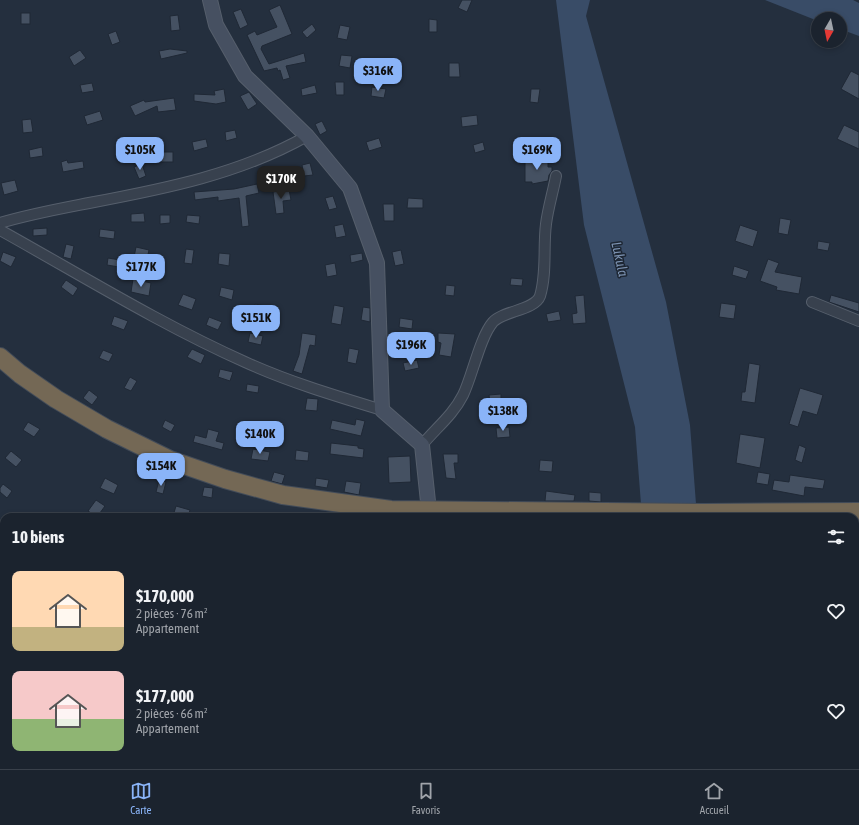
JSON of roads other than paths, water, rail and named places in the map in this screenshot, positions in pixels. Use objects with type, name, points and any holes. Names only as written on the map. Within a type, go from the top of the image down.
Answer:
[{"type":"highway","points":[[0,357],[20,374],[56,400],[107,429],[170,460],[225,480],[283,495],[391,510],[424,513],[702,513]]},
{"type":"highway","points":[[848,513],[859,512]]},
{"type":"street","points":[[210,0],[216,26],[245,76],[307,136],[350,188],[377,263],[382,410]]},
{"type":"street","points":[[0,223],[33,212],[89,203],[196,180],[234,169],[279,152],[307,136]]},
{"type":"street","points":[[424,513],[422,444],[448,418],[463,395],[475,362],[493,322],[512,312],[532,305],[539,298],[544,274],[546,223],[556,176]]},
{"type":"street","points":[[0,230],[113,294],[246,362],[325,393],[382,410],[422,444]]},
{"type":"street","points":[[812,302],[859,321]]},
{"type":"water","name":"Lukula","points":[[556,0],[590,0],[586,16],[666,302],[690,425],[697,513],[642,513],[635,427],[584,225]]},
{"type":"water","points":[[765,0],[853,0],[859,3],[859,36],[847,32],[847,12],[811,12],[811,18]]}]
